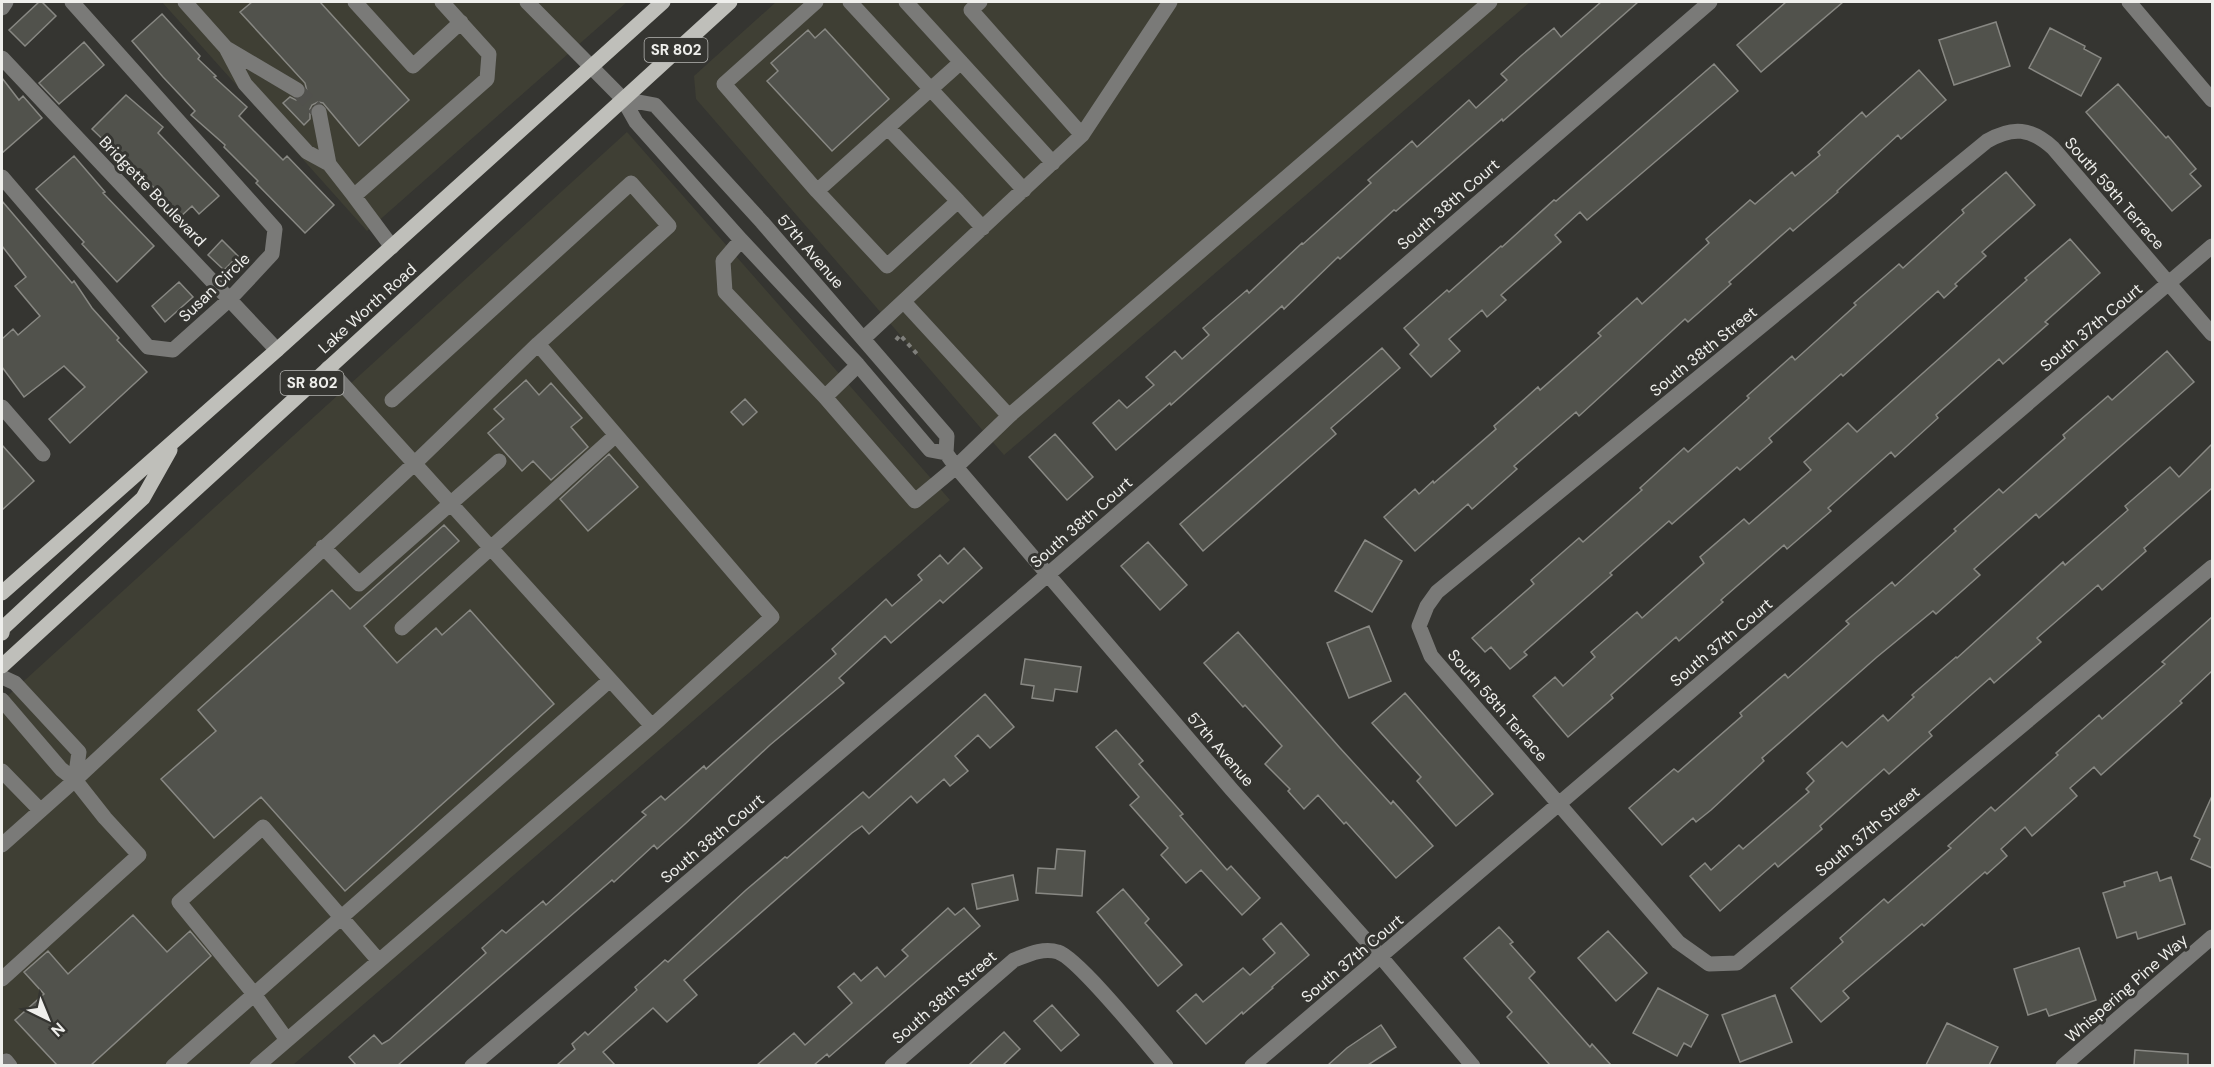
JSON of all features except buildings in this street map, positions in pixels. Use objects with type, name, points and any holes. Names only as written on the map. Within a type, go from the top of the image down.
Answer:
[{"type":"main road","name":"Lake Worth Road","points":[[2,593],[277,350],[589,66],[663,2]]},
{"type":"main road","name":"Lake Worth Road","points":[[2,666],[730,2]]},
{"type":"main road","points":[[2,633],[3,628],[143,498],[176,439]]},
{"type":"street","points":[[2,8],[6,2]]},
{"type":"street","name":"Susan Circle","points":[[2,177],[148,347],[173,350],[230,299],[272,254],[275,229],[72,2]]},
{"type":"street","points":[[185,2],[226,48],[245,84],[307,152],[329,164],[392,247]]},
{"type":"street","points":[[355,2],[413,66],[460,22]]},
{"type":"street","points":[[354,196],[487,79],[489,54],[442,2]]},
{"type":"street","name":"57th Avenue","points":[[527,2],[623,99],[636,122],[741,240],[858,365],[930,450],[945,453],[1232,790],[1381,957],[1473,1065]]},
{"type":"street","points":[[816,2],[724,84],[817,191],[887,266],[958,201]]},
{"type":"street","points":[[850,2],[1024,190]]},
{"type":"street","points":[[906,2],[1053,163]]},
{"type":"street","points":[[980,2],[971,10],[1083,135]]},
{"type":"street","points":[[864,338],[1083,135],[1170,2]]},
{"type":"street","points":[[741,240],[723,261],[725,292],[825,397],[915,501],[956,467],[1009,416],[1490,2]]},
{"type":"street","name":"South 38th Court","points":[[472,1065],[1048,574],[1710,2]]},
{"type":"street","points":[[2129,2],[2212,99]]},
{"type":"street","points":[[226,48],[297,90]]},
{"type":"street","name":"Bridgette Boulevard","points":[[2,58],[277,350]]},
{"type":"street","points":[[817,191],[961,62]]},
{"type":"street","name":"57th Avenue","points":[[623,99],[656,105],[864,338],[947,436],[945,453]]},
{"type":"street","points":[[319,112],[329,164]]},
{"type":"street","points":[[888,128],[983,228]]},
{"type":"street","name":"South 38th Street","points":[[1419,626],[1427,606],[1437,592],[1987,141],[2000,134],[2014,131],[2029,132]]},
{"type":"street","name":"South 59th Terrace","points":[[2029,132],[2042,138],[2053,148],[2169,283]]},
{"type":"street","points":[[2,845],[75,780],[415,463],[538,344],[669,226],[631,183],[392,400]]},
{"type":"street","name":"South 37th Court","points":[[1252,1065],[2212,246]]},
{"type":"street","points":[[2169,283],[2212,334]]},
{"type":"street","points":[[904,302],[1009,416]]},
{"type":"street","points":[[256,1065],[652,726],[772,617],[538,344]]},
{"type":"street","points":[[825,397],[858,365]]},
{"type":"street","points":[[328,368],[652,726]]},
{"type":"street","points":[[2,407],[44,454]]},
{"type":"street","points":[[402,628],[616,435]]},
{"type":"street","points":[[323,547],[359,585],[499,461]]},
{"type":"street","name":"South 37th Street","points":[[1559,803],[1678,942],[1709,964],[1737,963],[2212,567]]},
{"type":"street","name":"South 58th Terrace","points":[[1419,626],[1431,656],[1559,803]]},
{"type":"street","points":[[2,677],[15,683],[79,752],[75,780]]},
{"type":"street","points":[[173,1065],[610,680]]},
{"type":"street","points":[[2,700],[61,770],[75,780],[105,818],[139,855],[2,979]]},
{"type":"street","points":[[2,771],[40,810]]},
{"type":"street","points":[[287,1040],[254,994],[179,902],[263,826],[379,961]]},
{"type":"street","name":"Whispering Pine Way","points":[[2063,1065],[2212,938]]},
{"type":"street","name":"South 38th Street","points":[[892,1065],[1014,960],[1035,951],[1056,951],[1066,956],[1166,1065]]},
{"type":"path","points":[[896,340],[900,335],[917,354]]},
{"type":"shaded area","points":[[162,2],[627,2],[367,231]]},
{"type":"shaded area","points":[[776,2],[1530,2],[1004,455],[696,99],[694,76]]},
{"type":"shaded area","points":[[627,132],[950,500],[293,1065],[2,1066],[2,701]]},
{"type":"tunnel","points":[[297,90],[319,112]]}]
